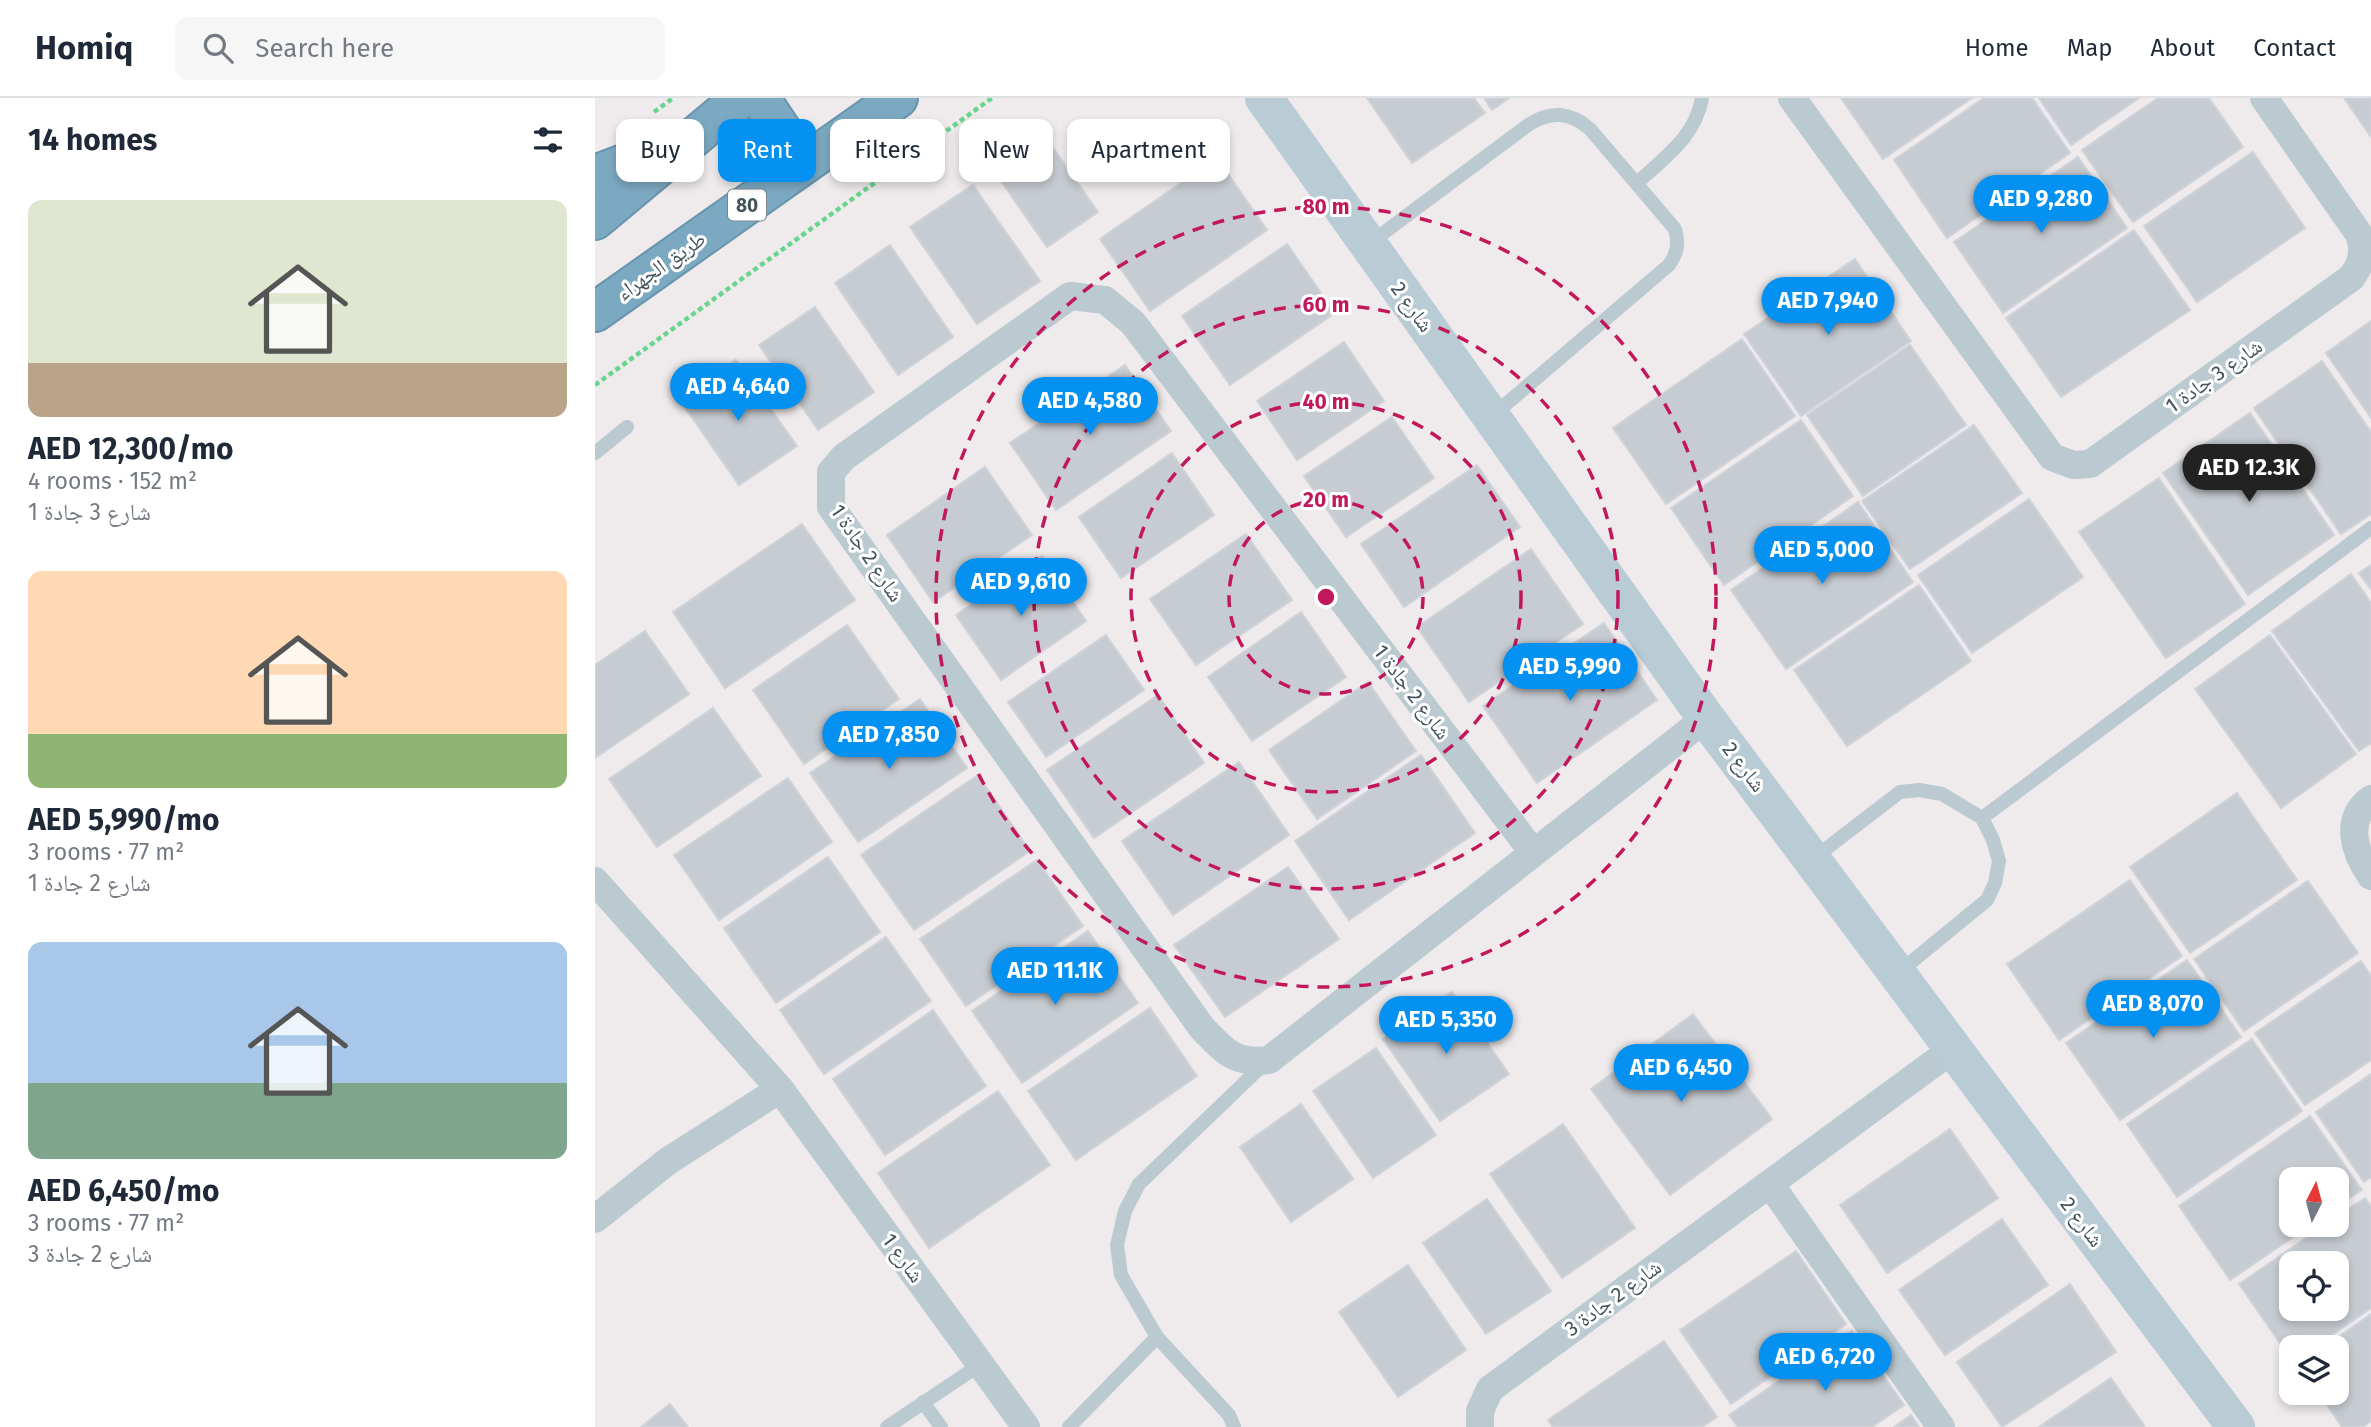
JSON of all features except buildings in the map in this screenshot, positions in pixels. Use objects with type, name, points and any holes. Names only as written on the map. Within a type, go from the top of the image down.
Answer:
[{"type":"highway","points":[[704,127],[741,98]]},
{"type":"highway","points":[[760,98],[774,119]]},
{"type":"highway","name":"طريق الجهراء","points":[[816,156],[898,98]]},
{"type":"highway","points":[[595,175],[616,167]]},
{"type":"highway","points":[[595,220],[639,182]]},
{"type":"highway","name":"طريق الجهراء","points":[[595,313],[779,182]]},
{"type":"street","name":"شارع 2","points":[[1263,98],[1706,718],[1899,972],[1953,1049],[2236,1427]]},
{"type":"street","name":"شارع 3 جادة 1","points":[[1792,98],[2052,457],[2073,465],[2090,464],[2351,278],[2357,271],[2363,253],[2359,234],[2264,98]]},
{"type":"street","name":"شارع 2 جادة 1","points":[[1269,1060],[1249,1062],[1231,1056],[1202,1028],[831,507],[831,472],[844,457],[1070,296],[1105,300],[1133,323],[1532,851]]},
{"type":"street","points":[[1269,1060],[1532,851],[1706,718]]},
{"type":"street","points":[[2371,799],[2358,816],[2353,831],[2355,846],[2371,876]]},
{"type":"street","name":"شارع 1","points":[[595,881],[780,1088],[1026,1427]]},
{"type":"street","name":"شارع 2 جادة 3","points":[[1480,1427],[1480,1411],[1490,1389],[1953,1049]]},
{"type":"street","points":[[595,1219],[668,1161],[780,1088]]},
{"type":"street","points":[[1770,1184],[1941,1427]]},
{"type":"lane","points":[[1637,183],[1686,137],[1700,112],[1702,98]]},
{"type":"lane","points":[[1368,245],[1528,125],[1553,114],[1580,120],[1590,129],[1675,229],[1678,241],[1676,255],[1669,265],[1491,417]]},
{"type":"lane","points":[[595,453],[627,428]]},
{"type":"lane","points":[[1982,818],[2371,528]]},
{"type":"lane","points":[[1812,859],[1900,792],[1919,790],[1942,794],[1982,818],[1993,840],[1999,861],[1995,883],[1987,900],[1899,972]]},
{"type":"lane","points":[[1234,1427],[1229,1415],[1157,1337],[1121,1275],[1117,1245],[1125,1211],[1139,1184],[1269,1060]]},
{"type":"lane","points":[[1069,1427],[1157,1337]]},
{"type":"lane","points":[[887,1427],[981,1364]]},
{"type":"lane","points":[[923,1402],[941,1427]]},
{"type":"path","points":[[595,385],[992,98]]}]
